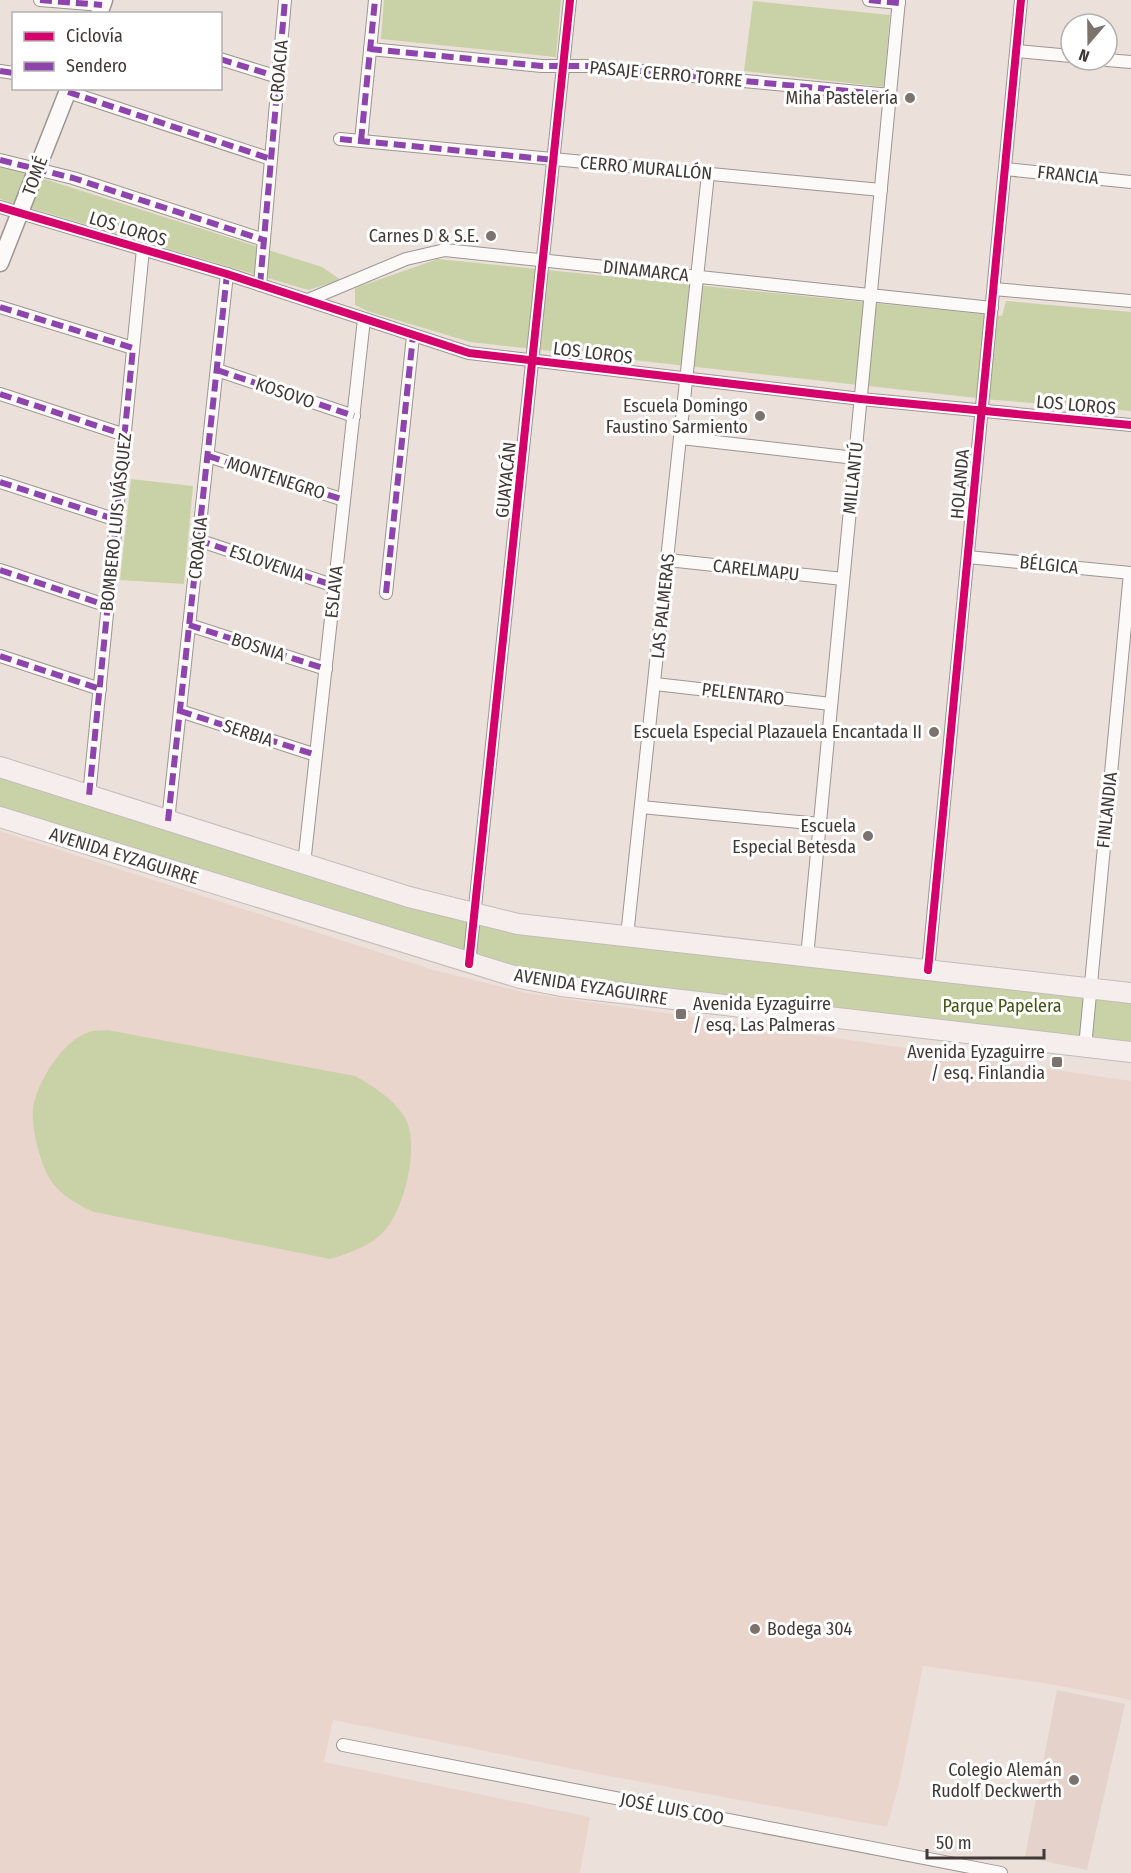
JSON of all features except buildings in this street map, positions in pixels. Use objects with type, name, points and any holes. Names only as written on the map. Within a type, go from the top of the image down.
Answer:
[{"type":"main road","points":[[0,767],[304,864],[473,914],[545,928],[1131,993]]},
{"type":"main road","name":"AVENIDA EYZAGUIRRE","points":[[0,817],[469,964],[561,986],[1131,1052]]},
{"type":"street","points":[[40,0],[102,6]]},
{"type":"street","name":"CROACIA","points":[[260,285],[285,0]]},
{"type":"street","points":[[361,141],[375,0]]},
{"type":"street","name":"GUAYACÁN","points":[[469,964],[545,260],[570,0]]},
{"type":"street","points":[[869,0],[899,2]]},
{"type":"street","name":"HOLANDA","points":[[928,970],[1022,0]]},
{"type":"street","name":"MILLANTÚ","points":[[807,957],[899,2]]},
{"type":"street","name":"PASAJE CERRO TORRE","points":[[370,50],[542,66],[590,66],[890,95]]},
{"type":"street","points":[[1017,51],[1059,55]]},
{"type":"street","points":[[222,60],[278,77]]},
{"type":"street","points":[[68,90],[271,159]]},
{"type":"street","name":"TOMÉ","points":[[0,263],[68,90]]},
{"type":"street","name":"CERRO MURALLÓN","points":[[340,139],[881,190]]},
{"type":"street","points":[[0,160],[73,178],[264,240]]},
{"type":"street","name":"FRANCIA","points":[[1005,169],[1131,182]]},
{"type":"street","name":"LAS PALMERAS","points":[[627,936],[699,277],[708,174]]},
{"type":"street","name":"LOS LOROS","points":[[0,207],[227,274],[470,353],[861,399],[1131,425]]},
{"type":"street","name":"BOMBERO LUIS VÁSQUEZ","points":[[90,796],[142,249]]},
{"type":"street","name":"DINAMARCA","points":[[308,300],[406,259],[434,251],[455,251],[992,308]]},
{"type":"street","name":"CROACIA","points":[[168,821],[227,274]]},
{"type":"street","points":[[994,289],[1131,301]]},
{"type":"street","points":[[0,308],[133,348]]},
{"type":"street","name":"ESLAVA","points":[[304,864],[364,319]]},
{"type":"street","points":[[386,593],[413,336]]},
{"type":"street","name":"KOSOVO","points":[[217,370],[354,416]]},
{"type":"street","points":[[0,394],[125,435]]},
{"type":"street","points":[[681,438],[855,458]]},
{"type":"street","name":"MONTENEGRO","points":[[208,456],[344,500]]},
{"type":"street","points":[[0,482],[117,520]]},
{"type":"street","name":"ESLOVENIA","points":[[198,540],[335,586]]},
{"type":"street","name":"BÉLGICA","points":[[968,557],[1131,573]]},
{"type":"street","name":"CARELMAPU","points":[[668,560],[843,579]]},
{"type":"street","points":[[0,570],[108,606]]},
{"type":"street","name":"FINLANDIA","points":[[1085,1047],[1131,573]]},
{"type":"street","name":"BOSNIA","points":[[189,625],[326,669]]},
{"type":"street","points":[[0,656],[100,690]]},
{"type":"street","name":"PELENTARO","points":[[654,684],[831,704]]},
{"type":"street","name":"SERBIA","points":[[180,711],[316,755]]},
{"type":"street","points":[[641,807],[820,824]]},
{"type":"street","name":"JOSÉ LUIS COO","points":[[343,1745],[1001,1873]]},
{"type":"shaded area","points":[[0,831],[434,970],[527,993],[1131,1081],[1131,1700],[1050,1684],[923,1666],[899,1784],[887,1827],[598,1774],[333,1720],[324,1762],[590,1817],[580,1873],[0,1873]]},
{"type":"shaded area","name":"Colegio Alemán Rudolf Deckwerth","points":[[1057,1690],[1125,1704],[1087,1870],[1025,1857]]},
{"type":"green space","points":[[384,0],[561,0],[556,57],[381,39]]},
{"type":"green space","points":[[753,1],[890,15],[884,87],[744,71]]},
{"type":"green space","points":[[0,165],[322,267],[341,280],[308,290],[0,199]]},
{"type":"green space","points":[[438,259],[1002,316],[1006,301],[1131,312],[1131,411],[995,400],[470,342],[367,311],[355,305],[355,288]]},
{"type":"green space","points":[[131,479],[193,486],[184,584],[120,580]]},
{"type":"green space","name":"Parque Papelera","points":[[0,774],[444,914],[1131,999],[1131,1043],[558,977],[494,961],[0,809]]},
{"type":"green space","points":[[107,1030],[355,1076],[375,1088],[394,1104],[404,1116],[409,1127],[411,1157],[405,1190],[393,1219],[374,1240],[330,1259],[94,1212],[68,1198],[48,1176],[39,1152],[34,1134],[35,1098],[53,1063],[70,1044],[79,1036],[91,1031]]},
{"type":"marked path","points":[[40,0],[102,5]]},
{"type":"marked path","points":[[260,285],[285,0]]},
{"type":"marked path","points":[[361,141],[375,0]]},
{"type":"marked path","points":[[869,0],[899,3]]},
{"type":"marked path","points":[[370,49],[542,66],[589,66],[890,95]]},
{"type":"marked path","points":[[222,60],[278,77]]},
{"type":"marked path","points":[[0,71],[12,73]]},
{"type":"marked path","points":[[68,92],[271,159]]},
{"type":"marked path","points":[[340,139],[555,160]]},
{"type":"marked path","points":[[0,160],[73,178],[264,240]]},
{"type":"marked path","points":[[168,821],[227,274]]},
{"type":"marked path","points":[[0,307],[133,348],[89,796]]},
{"type":"marked path","points":[[386,593],[413,336]]},
{"type":"marked path","points":[[217,370],[354,416]]},
{"type":"marked path","points":[[0,394],[125,435]]},
{"type":"marked path","points":[[208,456],[344,500]]},
{"type":"marked path","points":[[0,482],[117,520]]},
{"type":"marked path","points":[[198,540],[335,586]]},
{"type":"marked path","points":[[0,570],[108,606]]},
{"type":"marked path","points":[[189,625],[326,669]]},
{"type":"marked path","points":[[0,656],[100,689]]},
{"type":"marked path","points":[[180,711],[316,755]]},
{"type":"cycle path","points":[[469,964],[570,0]]},
{"type":"cycle path","points":[[928,970],[1021,0]]},
{"type":"cycle path","points":[[0,207],[227,274],[469,353],[861,399],[1131,425]]},
{"type":"place","name":"Miha Pastelería","points":[[910,98]]},
{"type":"place","name":"Carnes D & S.E.","points":[[491,236]]},
{"type":"place","name":"Escuela Domingo Faustino Sarmiento","points":[[760,416]]},
{"type":"place","name":"Escuela Especial Plazauela Encantada II","points":[[934,732]]},
{"type":"place","name":"Escuela Especial Betesda","points":[[868,836]]},
{"type":"place","name":"Avenida Eyzaguirre / esq. Las Palmeras","points":[[681,1014]]},
{"type":"place","name":"Avenida Eyzaguirre / esq. Finlandia","points":[[1057,1062]]},
{"type":"place","name":"Bodega 304","points":[[755,1629]]},
{"type":"place","name":"Colegio Alemán Rudolf Deckwerth","points":[[1074,1780]]}]
